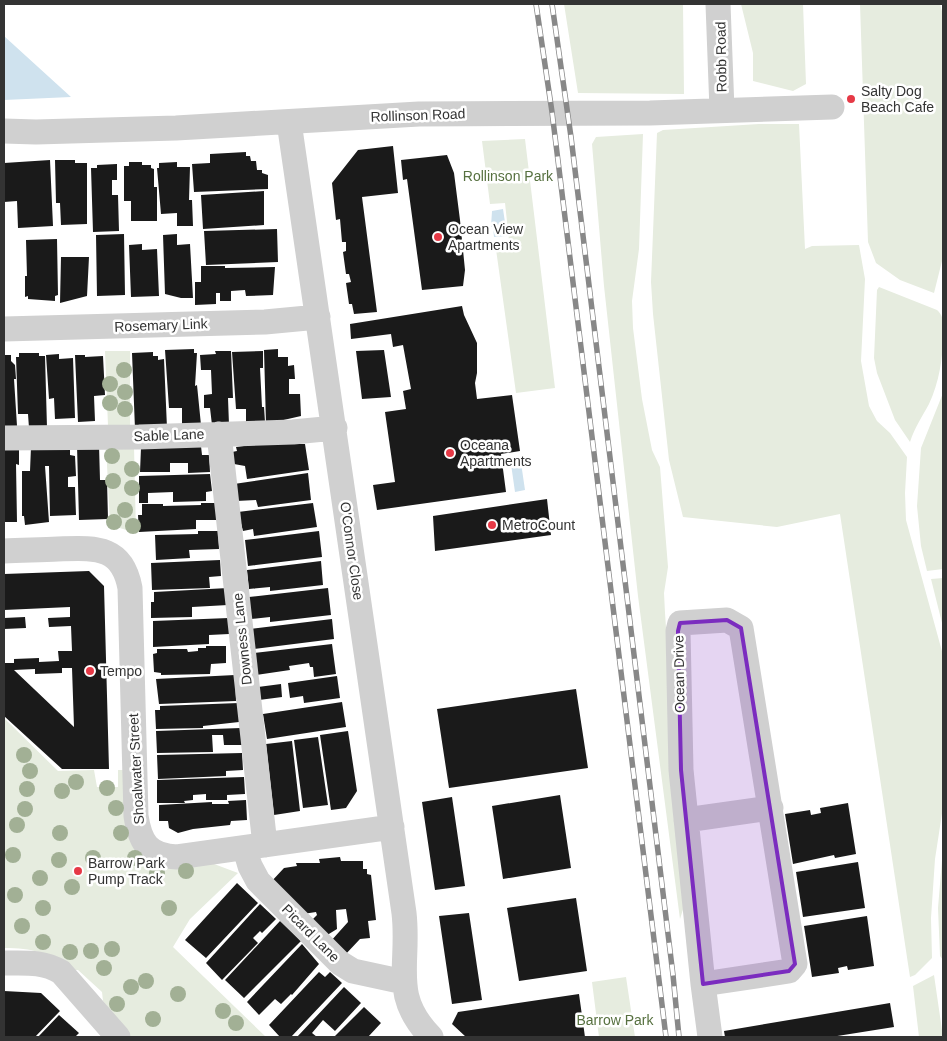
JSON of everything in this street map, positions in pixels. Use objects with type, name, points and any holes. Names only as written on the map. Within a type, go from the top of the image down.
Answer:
[{"type":"street","name":"Robb Road","points":[[718,4],[722,110]]},
{"type":"street","name":"Rollinson Road","points":[[4,131],[45,132],[289,122],[419,114],[722,110],[832,106]]},
{"type":"street","name":"O'Connor Close","points":[[289,122],[335,428],[406,932],[404,982],[406,1000],[420,1025],[431,1037]]},
{"type":"street","name":"Rosemary Link","points":[[4,329],[265,322],[318,317]]},
{"type":"street","name":"Sable Lane","points":[[4,438],[139,437],[293,432],[335,428]]},
{"type":"street","name":"Downess Lane","points":[[219,434],[255,847]]},
{"type":"street","name":"Shoalwater Street","points":[[4,551],[96,548],[113,555],[120,562],[128,577],[130,588],[136,816],[141,839],[153,852],[170,857],[392,827]]},
{"type":"street","name":"Ocean Drive","points":[[703,984],[789,971],[795,964],[771,808],[740,628],[728,620],[680,623],[678,631],[681,770],[703,984],[710,1037]]},
{"type":"street","points":[[686,820],[771,808]]},
{"type":"street","name":"Picard Lane","points":[[255,847],[250,866],[258,881],[340,963],[353,971],[404,982]]},
{"type":"street","points":[[4,963],[34,962],[53,967],[61,972],[118,1037]]},
{"type":"highlighted area","points":[[727,620],[741,628],[795,964],[789,971],[703,984],[681,770],[678,631],[680,623]]},
{"type":"green space","points":[[564,4],[683,4],[684,94],[578,93]]},
{"type":"green space","points":[[741,4],[803,4],[806,84],[793,91],[753,81],[753,53]]},
{"type":"green space","points":[[860,4],[940,4],[943,15],[943,257],[934,293],[900,280],[876,263],[868,242]]},
{"type":"green space","points":[[759,124],[799,124],[805,249],[812,246],[859,245],[865,279],[861,361],[869,406],[877,421],[890,433],[907,457],[906,520],[943,655],[943,807],[935,859],[931,918],[932,958],[915,975],[910,977],[840,514],[777,527],[683,517],[669,460],[651,282],[657,133],[663,130]]},
{"type":"green space","points":[[643,134],[639,249],[632,301],[633,328],[642,399],[652,450],[660,467],[668,567],[664,593],[665,613],[685,903],[680,919],[638,596],[604,286],[592,144],[596,137]]},
{"type":"green space","name":"Rollinson Park","points":[[525,139],[555,388],[516,393],[495,242],[509,240],[505,203],[490,204],[482,141]]},
{"type":"green space","points":[[879,287],[937,310],[942,319],[942,353],[938,379],[929,404],[910,442],[895,420],[877,373],[874,358],[877,290]]},
{"type":"green space","points":[[105,351],[130,351],[130,429],[108,426]]},
{"type":"green space","points":[[943,393],[943,569],[927,571],[921,546],[917,506],[921,448]]},
{"type":"green space","points":[[106,445],[134,446],[136,533],[110,525]]},
{"type":"green space","points":[[943,578],[943,627],[931,579]]},
{"type":"green space","points":[[4,718],[58,771],[94,770],[97,787],[118,787],[118,770],[124,770],[129,832],[238,873],[190,919],[173,947],[266,1037],[130,1037],[103,1001],[102,992],[78,970],[70,970],[39,952],[4,948]]},
{"type":"green space","points":[[943,848],[943,960],[940,956],[938,908]]},
{"type":"green space","points":[[934,975],[943,1037],[919,1037],[913,986]]},
{"type":"green space","name":"Barrow Park","points":[[626,977],[635,1037],[599,1037],[592,982]]},
{"type":"water","points":[[4,36],[71,97],[4,100]]},
{"type":"water","points":[[503,209],[507,236],[494,237],[493,227],[491,227],[492,211]]},
{"type":"water","points":[[520,456],[525,490],[515,492],[510,457]]},
{"type":"building","points":[[393,146],[398,193],[362,197],[377,312],[354,314],[352,304],[349,304],[346,283],[351,282],[349,274],[346,274],[343,252],[346,251],[346,242],[342,242],[340,219],[336,220],[332,183],[358,150]]},
{"type":"building","points":[[246,152],[246,156],[250,156],[251,161],[256,161],[257,170],[262,170],[262,173],[268,175],[268,189],[194,192],[192,164],[210,163],[210,154]]},
{"type":"building","name":"Ocean View Apartments","points":[[447,155],[454,173],[460,220],[465,270],[463,286],[422,290],[407,179],[403,180],[401,160]]},
{"type":"building","points":[[50,160],[53,226],[18,228],[17,201],[4,202],[4,163]]},
{"type":"building","points":[[55,160],[75,160],[75,163],[87,163],[87,224],[61,225],[60,203],[56,203]]},
{"type":"building","points":[[129,162],[142,162],[142,165],[151,165],[151,168],[154,169],[154,187],[157,187],[157,221],[131,221],[131,201],[124,201],[124,166],[129,166]]},
{"type":"building","points":[[177,162],[177,167],[190,167],[189,200],[192,200],[193,226],[177,226],[177,213],[161,214],[157,168],[159,168],[159,163]]},
{"type":"building","points":[[117,164],[117,180],[112,180],[112,195],[118,195],[119,231],[93,232],[91,168],[97,168],[97,165]]},
{"type":"building","points":[[264,191],[264,225],[203,229],[201,195]]},
{"type":"building","points":[[277,229],[278,262],[206,265],[204,231]]},
{"type":"building","points":[[124,234],[125,295],[97,296],[96,235]]},
{"type":"building","points":[[177,234],[177,245],[190,244],[193,298],[181,298],[165,294],[163,235]]},
{"type":"building","points":[[57,239],[58,295],[55,296],[55,301],[28,299],[28,296],[25,297],[25,276],[27,276],[26,240]]},
{"type":"building","points":[[142,244],[142,250],[157,249],[159,296],[131,297],[129,245]]},
{"type":"building","points":[[61,257],[89,257],[87,296],[60,303]]},
{"type":"building","points":[[201,266],[225,266],[225,268],[275,267],[273,295],[246,296],[245,290],[231,291],[231,301],[220,301],[220,293],[216,293],[216,304],[195,305],[195,282],[201,282]]},
{"type":"building","name":"Oceana Apartments","points":[[462,306],[464,315],[477,343],[475,383],[477,399],[512,395],[520,451],[501,454],[506,492],[377,510],[373,485],[395,482],[385,412],[406,409],[403,391],[411,389],[403,345],[393,347],[391,334],[351,339],[350,324]]},
{"type":"building","points":[[194,349],[194,353],[197,353],[195,386],[197,385],[201,425],[182,426],[182,408],[169,408],[165,350]]},
{"type":"building","points":[[278,349],[278,357],[288,357],[288,366],[294,365],[295,379],[289,379],[289,394],[300,394],[301,416],[266,424],[264,350]]},
{"type":"building","points":[[384,350],[391,397],[362,399],[356,351]]},
{"type":"building","points":[[215,351],[231,351],[233,398],[228,398],[229,425],[212,425],[210,408],[204,408],[204,395],[212,394],[211,370],[201,370],[200,355],[216,354]]},
{"type":"building","points":[[263,351],[263,368],[260,368],[262,407],[264,407],[265,422],[246,423],[246,409],[236,409],[232,352]]},
{"type":"building","points":[[153,352],[153,356],[158,356],[158,360],[164,359],[167,428],[135,429],[132,353]]},
{"type":"building","points":[[19,353],[39,353],[39,356],[45,356],[47,428],[29,428],[28,414],[18,414],[16,357],[19,357]]},
{"type":"building","points":[[59,354],[59,359],[73,358],[75,418],[55,419],[54,398],[49,399],[46,355]]},
{"type":"building","points":[[4,355],[11,355],[11,361],[15,365],[17,426],[4,426]]},
{"type":"building","points":[[75,355],[85,355],[85,357],[103,356],[105,395],[94,396],[95,421],[78,422]]},
{"type":"building","points":[[70,443],[70,455],[75,456],[76,476],[68,477],[68,487],[75,487],[76,515],[50,516],[49,466],[45,466],[49,522],[25,525],[24,516],[22,516],[22,471],[30,471],[31,447]]},
{"type":"building","points":[[259,444],[305,444],[309,470],[247,479],[245,466],[234,464],[232,452],[237,451],[236,447]]},
{"type":"building","points":[[77,445],[99,445],[100,480],[107,480],[108,519],[79,520]]},
{"type":"building","points":[[4,446],[19,446],[19,465],[16,464],[17,522],[4,522]]},
{"type":"building","points":[[201,446],[202,455],[209,455],[210,472],[188,473],[188,463],[170,463],[170,472],[140,472],[141,448]]},
{"type":"building","points":[[308,473],[311,500],[258,507],[256,500],[236,501],[234,484]]},
{"type":"building","points":[[210,474],[212,491],[206,492],[206,501],[173,502],[173,492],[148,493],[148,503],[139,503],[139,476]]},
{"type":"building","name":"MetroCount","points":[[547,499],[551,535],[435,551],[433,516]]},
{"type":"building","points":[[201,503],[218,503],[219,520],[196,520],[196,529],[139,532],[138,515],[142,515],[142,504],[163,504],[163,506],[201,505]]},
{"type":"building","points":[[313,503],[317,527],[254,536],[253,529],[243,531],[238,512]]},
{"type":"building","points":[[198,531],[218,531],[219,549],[189,550],[190,558],[156,560],[155,535],[198,534]]},
{"type":"building","points":[[319,531],[322,557],[248,566],[245,540]]},
{"type":"building","points":[[220,560],[221,576],[209,577],[210,588],[152,590],[151,563]]},
{"type":"building","points":[[321,561],[323,585],[270,591],[270,587],[249,589],[247,570]]},
{"type":"building","name":"Tempo","points":[[89,571],[104,586],[109,769],[62,769],[4,716],[4,663],[14,663],[14,659],[39,658],[39,662],[59,661],[58,651],[72,651],[71,626],[49,627],[48,618],[70,617],[70,607],[4,610],[4,574]],"holes":[[[62,668],[72,668],[74,727],[14,670],[35,669],[35,674],[62,673]]]},
{"type":"building","points":[[228,588],[228,605],[192,607],[192,617],[151,618],[151,602],[154,602],[154,592]]},
{"type":"building","points":[[328,588],[331,615],[270,622],[270,617],[251,619],[249,597]]},
{"type":"building","points":[[25,617],[26,628],[4,629],[4,618]]},
{"type":"building","points":[[229,618],[229,634],[209,635],[209,644],[153,647],[153,621]]},
{"type":"building","points":[[332,619],[334,639],[253,649],[250,629]]},
{"type":"building","points":[[332,644],[336,674],[314,677],[313,667],[310,667],[309,663],[289,666],[290,670],[256,675],[254,653]]},
{"type":"building","points":[[206,646],[226,646],[226,663],[211,664],[210,674],[161,675],[161,673],[154,672],[153,654],[157,653],[157,649],[187,649],[188,652],[198,651],[198,648],[206,648]]},
{"type":"building","points":[[235,675],[236,701],[159,704],[156,679]]},
{"type":"building","points":[[337,676],[340,698],[304,703],[303,696],[290,698],[288,683]]},
{"type":"building","points":[[281,684],[282,697],[259,700],[258,687]]},
{"type":"building","points":[[576,689],[588,768],[449,788],[437,709]]},
{"type":"building","points":[[342,702],[346,727],[267,739],[263,714]]},
{"type":"building","points":[[239,703],[239,722],[203,726],[203,728],[156,729],[155,710],[160,710],[160,706]]},
{"type":"building","points":[[241,728],[242,745],[224,745],[223,735],[212,735],[213,752],[157,753],[156,731]]},
{"type":"building","points":[[348,731],[357,791],[346,808],[331,810],[320,735]]},
{"type":"building","points":[[318,737],[328,805],[303,808],[294,740]]},
{"type":"building","points":[[292,741],[300,811],[274,815],[266,744]]},
{"type":"building","points":[[242,753],[243,770],[226,771],[226,776],[158,779],[157,755]]},
{"type":"building","points":[[244,777],[245,794],[227,795],[227,800],[206,800],[206,794],[193,795],[193,800],[184,801],[185,803],[157,803],[157,780]]},
{"type":"building","points":[[560,795],[571,868],[503,879],[492,806]]},
{"type":"building","points":[[452,797],[465,886],[435,890],[422,802]]},
{"type":"building","points":[[246,800],[247,820],[231,821],[230,825],[193,829],[178,833],[169,828],[168,821],[159,821],[159,805],[212,802],[212,804],[229,804],[228,801]]},
{"type":"building","points":[[848,803],[856,854],[835,858],[834,855],[793,864],[785,814],[810,810],[811,815],[821,813],[820,808]]},
{"type":"building","points":[[340,857],[341,861],[363,861],[363,869],[367,869],[367,874],[371,875],[376,920],[368,921],[370,938],[360,939],[344,956],[330,942],[348,922],[346,909],[336,910],[337,929],[324,937],[309,923],[317,915],[316,912],[303,914],[270,883],[284,868],[297,866],[296,863],[320,863],[319,859]]},
{"type":"building","points":[[858,862],[865,908],[803,917],[796,872]]},
{"type":"building","points":[[237,883],[258,903],[206,958],[185,940]]},
{"type":"building","points":[[576,898],[587,971],[519,981],[507,908]]},
{"type":"building","points":[[260,904],[276,919],[262,933],[260,931],[253,938],[258,943],[222,980],[206,963]]},
{"type":"building","points":[[469,913],[482,1000],[452,1004],[439,916]]},
{"type":"building","points":[[867,916],[874,966],[848,970],[847,966],[838,968],[839,973],[812,977],[804,926]]},
{"type":"building","points":[[280,921],[301,941],[244,998],[225,980]]},
{"type":"building","points":[[302,944],[319,964],[292,995],[281,1004],[275,999],[259,1015],[247,1002]]},
{"type":"building","points":[[319,972],[325,977],[330,972],[342,983],[291,1037],[280,1037],[269,1025]]},
{"type":"building","points":[[344,987],[361,1003],[335,1031],[323,1020],[312,1033],[317,1037],[297,1037]]},
{"type":"building","points":[[4,991],[41,993],[60,1011],[35,1037],[4,1037]]},
{"type":"building","points":[[579,994],[585,1037],[466,1037],[452,1024],[458,1012]]},
{"type":"building","points":[[890,1003],[894,1027],[831,1037],[725,1037],[724,1031]]},
{"type":"building","points":[[364,1007],[381,1023],[368,1037],[334,1037]]},
{"type":"building","points":[[59,1015],[79,1033],[75,1037],[38,1037]]},
{"type":"railway","points":[[536,4],[552,112],[666,1037]]},
{"type":"railway","points":[[552,4],[571,137],[679,1037]]},
{"type":"place","name":"Salty Dog Beach Cafe","points":[[851,99]]},
{"type":"place","name":"Ocean View Apartments","points":[[438,237]]},
{"type":"place","name":"Oceana Apartments","points":[[450,453]]},
{"type":"place","name":"MetroCount","points":[[492,525]]},
{"type":"place","name":"Tempo","points":[[90,671]]},
{"type":"place","name":"Barrow Park Pump Track","points":[[78,871]]}]
